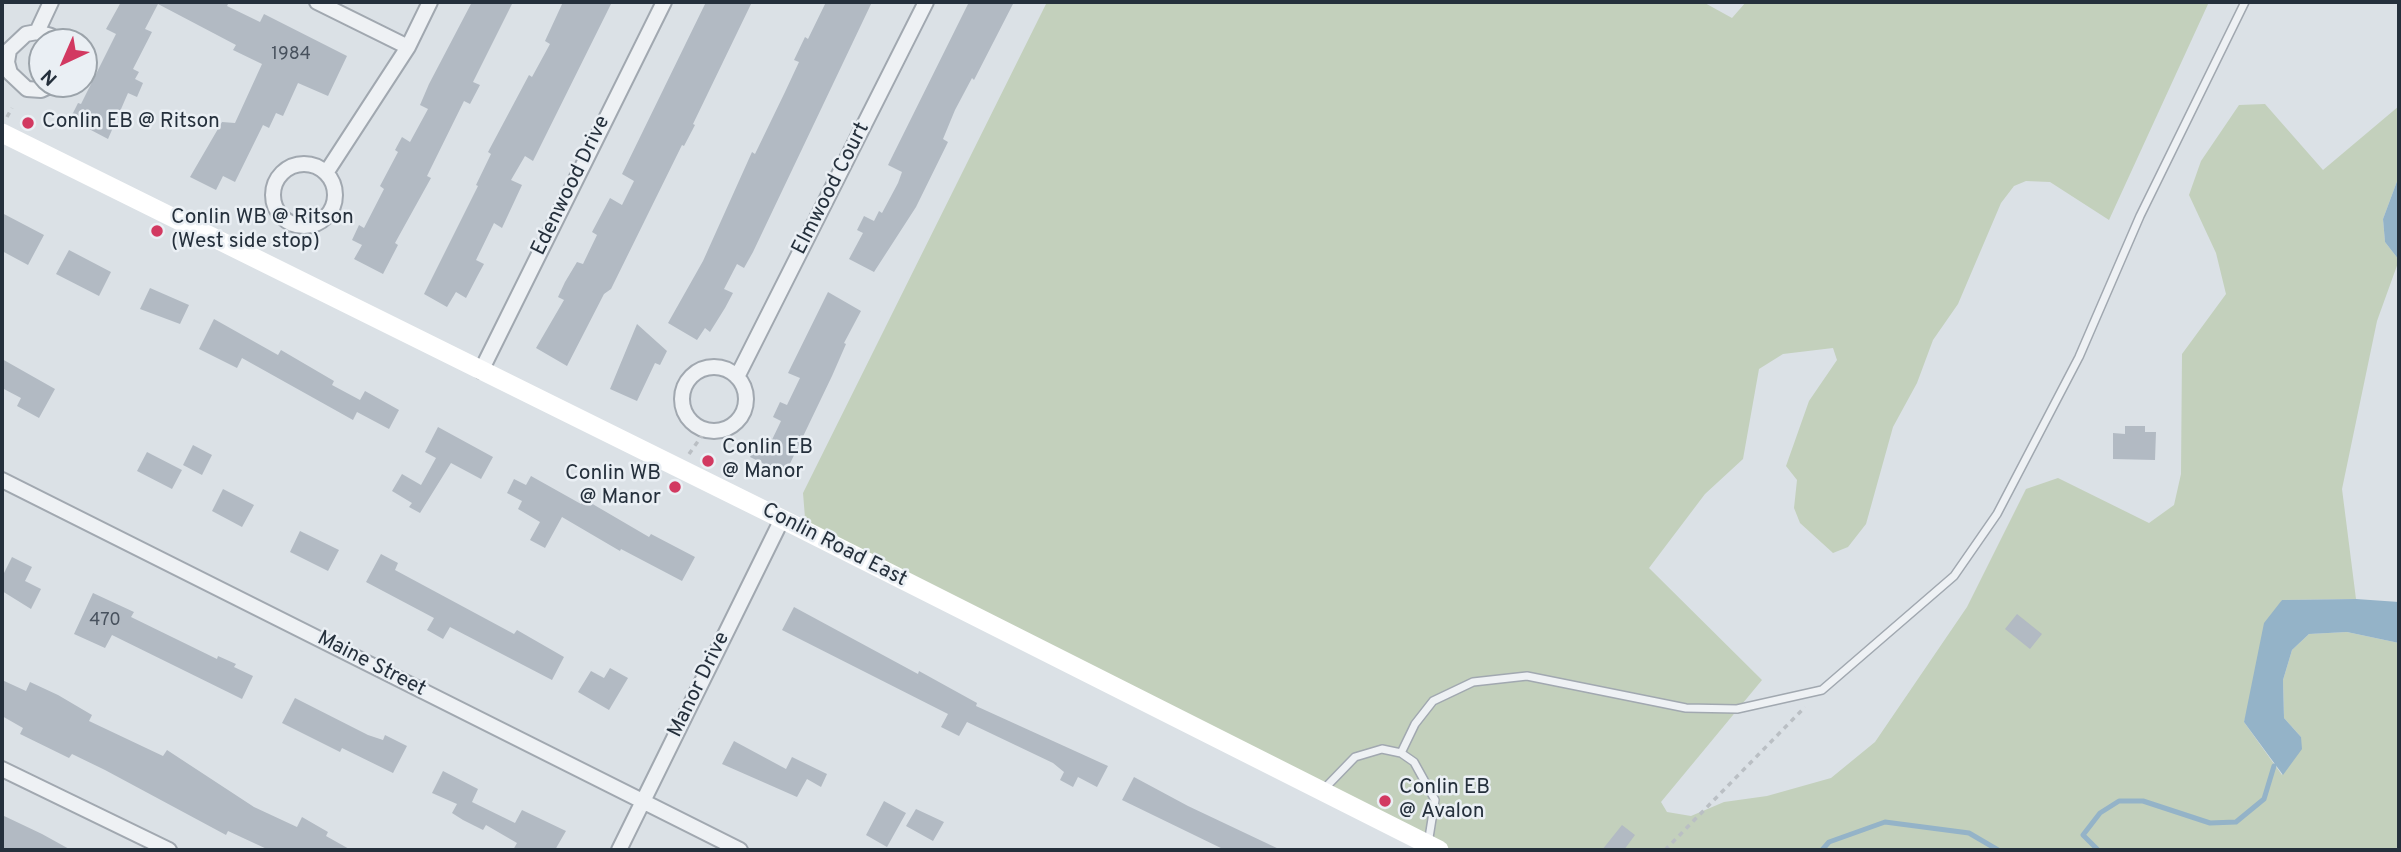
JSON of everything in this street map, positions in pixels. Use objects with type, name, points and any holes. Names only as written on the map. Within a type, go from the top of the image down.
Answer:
[{"type":"street","points":[[39,28],[51,2]]},
{"type":"street","points":[[317,2],[408,47]]},
{"type":"street","points":[[326,173],[408,47],[430,2]]},
{"type":"street","name":"Edenwood Drive","points":[[481,371],[664,2]]},
{"type":"street","name":"Elmwood Court","points":[[737,377],[926,2]]},
{"type":"street","points":[[28,34],[9,50],[7,62],[10,73],[28,89]]},
{"type":"street","name":"Conlin Road East","points":[[2,133],[782,519],[1434,848]]},
{"type":"street","points":[[306,164],[326,173],[335,188],[333,209],[318,224],[308,226],[292,223],[276,210],[273,197],[275,184],[282,173],[293,166],[306,164]]},
{"type":"street","points":[[711,367],[730,371],[737,377],[746,395],[742,415],[726,429],[706,430],[697,426],[685,411],[683,392],[693,375],[711,367]]},
{"type":"street","name":"Maine Street","points":[[2,480],[740,850]]},
{"type":"street","name":"Manor Drive","points":[[619,850],[782,519]]},
{"type":"street","points":[[2,769],[169,850]]},
{"type":"lane","points":[[1401,753],[1415,724],[1433,701],[1473,682],[1527,676],[1699,709],[1737,709],[1822,691],[1954,576],[1997,514],[2080,357],[2140,216],[2245,2]]},
{"type":"lane","points":[[1322,792],[1355,757],[1382,749],[1401,753],[1414,762],[1435,800],[1434,848]]},
{"type":"path","points":[[283,242],[292,223]]},
{"type":"path","points":[[681,470],[696,439],[706,430]]},
{"type":"path","points":[[1665,850],[1822,691]]},
{"type":"green space","points":[[1047,2],[1703,2],[1732,18],[1746,2],[2209,2],[2109,220],[2050,182],[2026,181],[2014,186],[2001,203],[1958,304],[1933,340],[1917,383],[1893,427],[1866,524],[1848,547],[1833,553],[1800,523],[1794,508],[1797,480],[1786,466],[1809,401],[1837,360],[1833,348],[1783,354],[1759,369],[1743,459],[1705,494],[1649,568],[1762,680],[1661,802],[1667,812],[1691,816],[1724,802],[1767,796],[1831,778],[1875,742],[1967,607],[2026,489],[2058,478],[2149,523],[2174,505],[2181,474],[2182,354],[2226,294],[2216,253],[2189,195],[2201,161],[2239,105],[2265,104],[2323,170],[2399,106],[2399,176],[2383,219],[2385,242],[2399,260],[2377,321],[2342,489],[2356,599],[2282,600],[2244,722],[2282,775],[2301,737],[2284,718],[2283,680],[2292,650],[2309,634],[2347,632],[2399,643],[2399,850],[1440,850],[806,530],[803,493]]},
{"type":"water","points":[[2399,176],[2399,260],[2385,242],[2383,219]]},
{"type":"water","points":[[2356,599],[2399,602],[2399,643],[2347,632],[2309,634],[2292,650],[2283,680],[2284,718],[2301,737],[2302,749],[2283,775],[2244,722],[2264,623],[2282,600]]},
{"type":"building","points":[[121,2],[229,2],[227,6],[260,22],[264,14],[347,56],[328,96],[298,83],[283,116],[276,113],[269,128],[263,125],[235,182],[223,176],[216,190],[190,177],[222,122],[235,123],[262,64],[233,50],[236,45],[158,4],[145,29],[152,32],[133,69],[139,72],[135,79],[143,83],[137,97],[128,93],[108,139],[70,119],[78,103],[81,104],[84,98],[98,98],[98,70],[116,34],[106,29]]},
{"type":"building","points":[[472,2],[513,2],[473,82],[480,85],[470,104],[464,101],[427,176],[431,178],[395,243],[398,245],[383,274],[354,259],[362,245],[352,240],[359,225],[364,228],[384,189],[380,186],[398,152],[395,150],[402,137],[410,142],[428,109],[420,105]]},
{"type":"building","points":[[563,2],[612,2],[533,161],[525,156],[511,180],[522,185],[502,228],[494,223],[476,260],[484,264],[466,298],[456,292],[447,307],[424,294],[478,186],[476,185],[491,154],[488,152],[529,75],[532,77],[550,44],[545,41]]},
{"type":"building","points":[[706,2],[752,2],[693,124],[695,125],[684,146],[682,145],[611,289],[604,294],[567,366],[536,348],[564,300],[558,297],[565,282],[577,262],[583,264],[597,235],[592,232],[610,198],[622,205],[634,181],[622,174]]},
{"type":"building","points":[[826,2],[872,2],[753,252],[744,268],[737,264],[724,289],[733,293],[710,332],[705,328],[697,340],[668,323],[703,261],[752,152],[755,154],[799,62],[794,60],[805,37],[808,39]]},
{"type":"building","points":[[969,2],[1014,2],[974,80],[972,78],[955,110],[943,139],[948,142],[916,207],[874,272],[849,259],[863,233],[857,230],[864,216],[874,221],[879,211],[882,213],[898,183],[902,172],[888,165]]},
{"type":"building","points":[[2,213],[44,235],[28,265],[2,251]]},
{"type":"building","points":[[69,250],[111,272],[99,296],[56,274]]},
{"type":"building","points":[[150,288],[189,305],[180,324],[140,309]]},
{"type":"building","points":[[828,292],[861,311],[785,474],[750,457],[758,441],[769,446],[781,421],[773,417],[780,402],[787,405],[800,378],[788,373]]},
{"type":"building","points":[[214,319],[278,355],[281,350],[334,381],[332,385],[360,400],[365,391],[399,410],[389,429],[357,412],[353,420],[242,358],[237,368],[199,349]]},
{"type":"building","points":[[637,324],[667,351],[660,365],[655,363],[637,401],[610,389]]},
{"type":"building","points":[[2,359],[55,389],[39,418],[17,406],[21,398],[2,388]]},
{"type":"building","points":[[2125,426],[2145,426],[2145,432],[2156,432],[2155,460],[2113,459],[2113,433],[2125,434]]},
{"type":"building","points":[[438,427],[493,457],[481,479],[451,463],[420,513],[409,507],[412,503],[392,491],[402,474],[421,485],[436,458],[425,452]]},
{"type":"building","points":[[193,445],[212,455],[202,475],[183,465]]},
{"type":"building","points":[[147,452],[182,470],[172,489],[137,471]]},
{"type":"building","points":[[531,476],[581,504],[584,499],[649,537],[651,534],[695,557],[682,581],[621,549],[620,551],[562,517],[545,548],[530,540],[540,522],[518,509],[522,501],[507,493],[514,479],[526,485]]},
{"type":"building","points":[[223,489],[254,505],[242,527],[212,511]]},
{"type":"building","points":[[300,531],[339,550],[328,571],[290,552]]},
{"type":"building","points":[[381,554],[398,563],[395,570],[514,634],[517,630],[564,657],[552,680],[450,627],[443,639],[427,630],[434,618],[366,582]]},
{"type":"building","points":[[12,557],[32,567],[25,581],[41,589],[31,609],[2,591],[2,577]]},
{"type":"building","points":[[93,593],[134,612],[131,617],[217,659],[218,656],[236,664],[234,667],[253,676],[242,699],[112,635],[105,648],[74,634]]},
{"type":"building","points":[[794,607],[918,674],[919,671],[977,703],[976,706],[1108,766],[1097,787],[1078,777],[1073,787],[1060,780],[1064,772],[1053,763],[967,722],[959,736],[941,727],[948,714],[782,630]]},
{"type":"building","points":[[2017,614],[2042,634],[2030,649],[2005,629]]},
{"type":"building","points":[[610,668],[628,678],[609,710],[578,692],[591,671],[604,678]]},
{"type":"building","points":[[2,680],[26,691],[30,682],[58,695],[92,715],[89,721],[163,756],[167,750],[254,807],[297,827],[302,817],[328,832],[326,836],[351,850],[269,850],[228,831],[226,835],[105,770],[72,754],[69,758],[20,734],[23,728],[2,716]]},
{"type":"building","points":[[295,698],[368,735],[383,740],[385,735],[407,746],[393,773],[342,748],[340,752],[282,723]]},
{"type":"building","points":[[734,741],[786,769],[792,757],[827,774],[821,787],[807,779],[797,797],[722,764]]},
{"type":"building","points":[[443,771],[478,789],[472,802],[515,823],[522,810],[566,831],[555,850],[513,850],[517,843],[486,825],[483,830],[452,813],[457,804],[432,793]]},
{"type":"building","points":[[1134,777],[1281,850],[1225,850],[1122,800]]},
{"type":"building","points":[[884,801],[906,813],[887,847],[866,835]]},
{"type":"building","points":[[916,809],[944,822],[933,841],[906,826]]},
{"type":"building","points":[[2,815],[42,834],[71,850],[2,850]]},
{"type":"building","points":[[1622,825],[1635,835],[1624,850],[1602,850]]},
{"type":"waterway","points":[[2098,850],[2083,835],[2100,813],[2119,801],[2143,801],[2210,823],[2236,822],[2264,799],[2274,766]]},
{"type":"waterway","points":[[1822,850],[1829,842],[1885,822],[1969,833],[1998,850]]},
{"type":"place","name":"Conlin EB @ Ritson","points":[[28,123]]},
{"type":"place","name":"Conlin WB @ Ritson (West side stop)","points":[[157,231]]},
{"type":"place","name":"Conlin EB @ Manor","points":[[708,461]]},
{"type":"place","name":"Conlin WB @ Manor","points":[[675,487]]},
{"type":"place","name":"Conlin EB @ Avalon","points":[[1385,801]]}]
